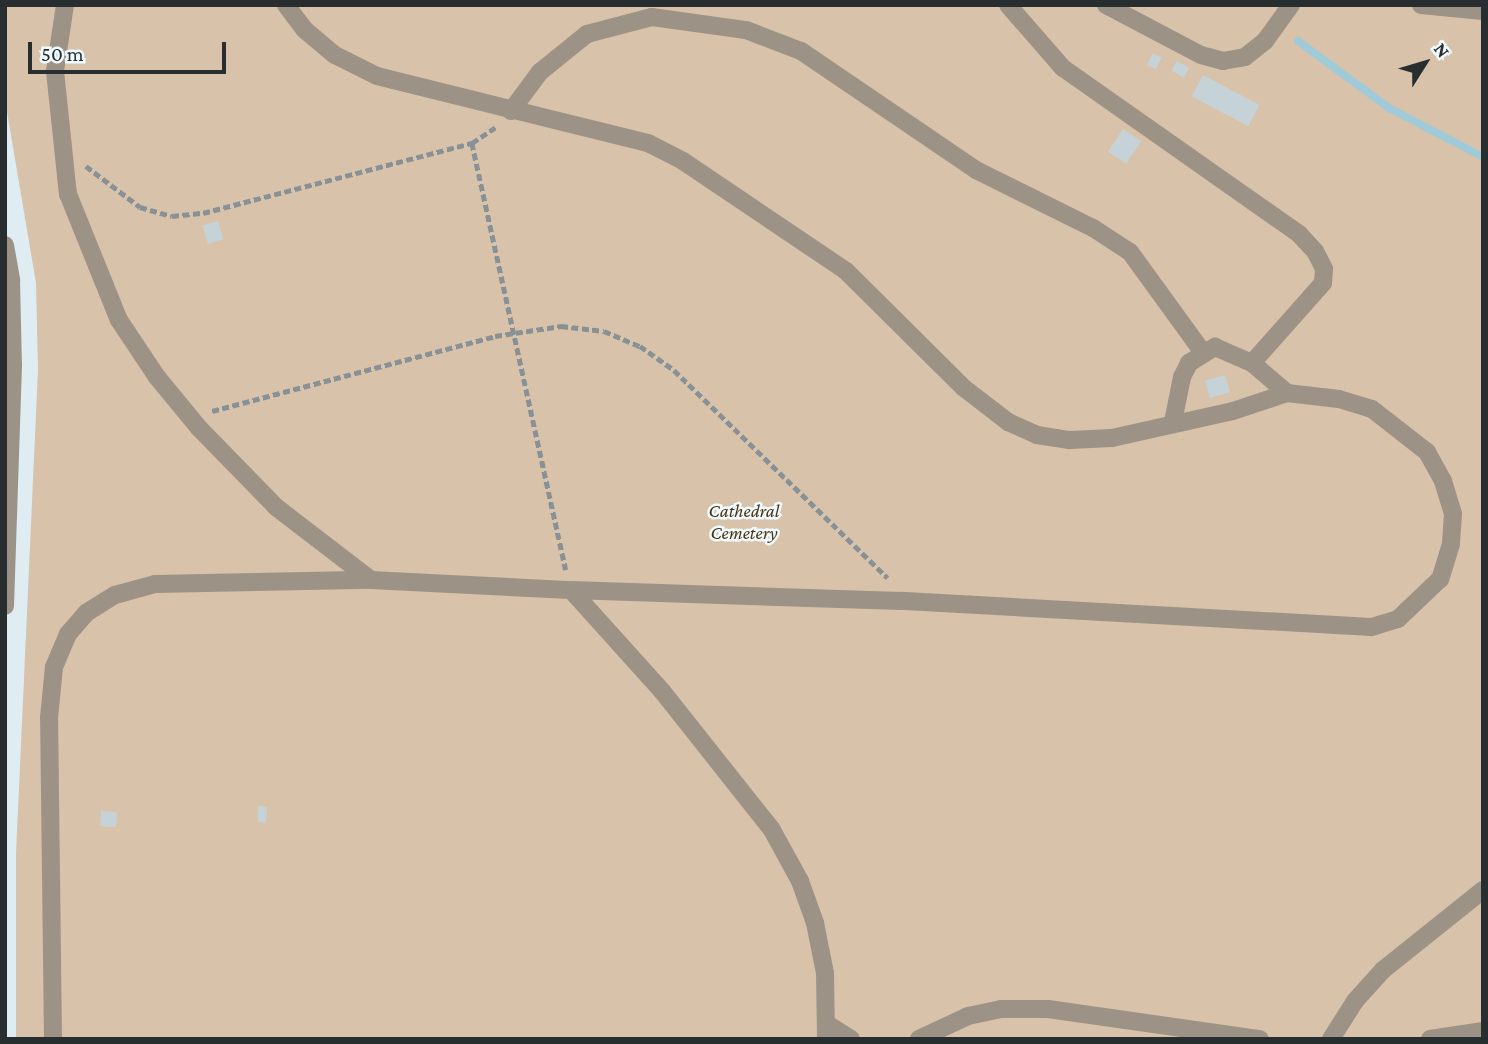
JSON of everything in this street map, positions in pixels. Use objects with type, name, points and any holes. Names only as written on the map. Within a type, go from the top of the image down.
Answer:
[{"type":"street","points":[[65,5],[55,71],[60,142],[68,194],[119,320],[191,419],[276,507],[371,580]]},
{"type":"street","points":[[53,1039],[49,718],[54,667],[68,634],[86,612],[115,595],[155,584],[371,580],[901,601],[1371,626],[1398,619],[1440,579],[1451,544],[1453,514],[1443,481],[1427,452],[1372,409],[1339,398],[1287,393],[1233,411],[1173,422],[1112,438],[1070,440],[1037,435],[1009,422],[964,388],[846,271],[683,161],[648,143],[377,76],[335,54],[306,30],[286,5]]},
{"type":"street","points":[[1008,5],[1063,68],[1299,234],[1315,251],[1324,268],[1323,283],[1252,363]]},
{"type":"street","points":[[1106,5],[1201,55],[1223,61],[1245,57],[1265,41],[1291,5]]},
{"type":"street","points":[[1421,5],[1483,11]]},
{"type":"street","points":[[511,111],[540,72],[587,34],[652,17],[746,30],[801,51],[976,170],[1093,228],[1130,252],[1202,351]]},
{"type":"street","points":[[5,245],[11,281],[13,365],[5,606]]},
{"type":"street","points":[[1173,422],[1182,377],[1202,351],[1215,348],[1234,352],[1252,363],[1287,393]]},
{"type":"street","points":[[571,590],[662,691],[772,830],[800,880],[816,923],[825,973],[827,1031],[851,1039]]},
{"type":"street","points":[[1331,1039],[1355,1001],[1383,970],[1483,890]]},
{"type":"street","points":[[919,1039],[968,1016],[1001,1009],[1048,1009],[1260,1039]]},
{"type":"street","points":[[1430,1039],[1483,1031]]},
{"type":"path","points":[[60,142],[140,207],[172,216],[203,213],[472,143],[511,111]]},
{"type":"path","points":[[472,143],[571,590]]},
{"type":"path","points":[[191,419],[226,406],[514,333],[561,326],[604,331],[640,346],[674,370],[895,585],[901,601]]},
{"type":"green space","name":"Cathedral Cemetery","points":[[5,5],[1483,5],[1483,1039],[16,1039],[16,854],[38,370],[36,283],[5,100]]},
{"type":"building","points":[[1153,53],[1162,58],[1155,69],[1147,64]]},
{"type":"building","points":[[1177,61],[1189,68],[1184,78],[1172,71]]},
{"type":"building","points":[[1203,75],[1260,105],[1248,126],[1192,96]]},
{"type":"building","points":[[1123,129],[1141,141],[1126,164],[1108,151]]},
{"type":"building","points":[[218,221],[223,239],[208,244],[203,225]]},
{"type":"building","points":[[1225,375],[1230,392],[1210,398],[1205,381]]},
{"type":"building","points":[[258,806],[267,807],[266,823],[258,822]]},
{"type":"building","points":[[101,811],[117,812],[116,827],[100,826]]},
{"type":"waterway","points":[[1298,41],[1389,108],[1483,157]]}]
